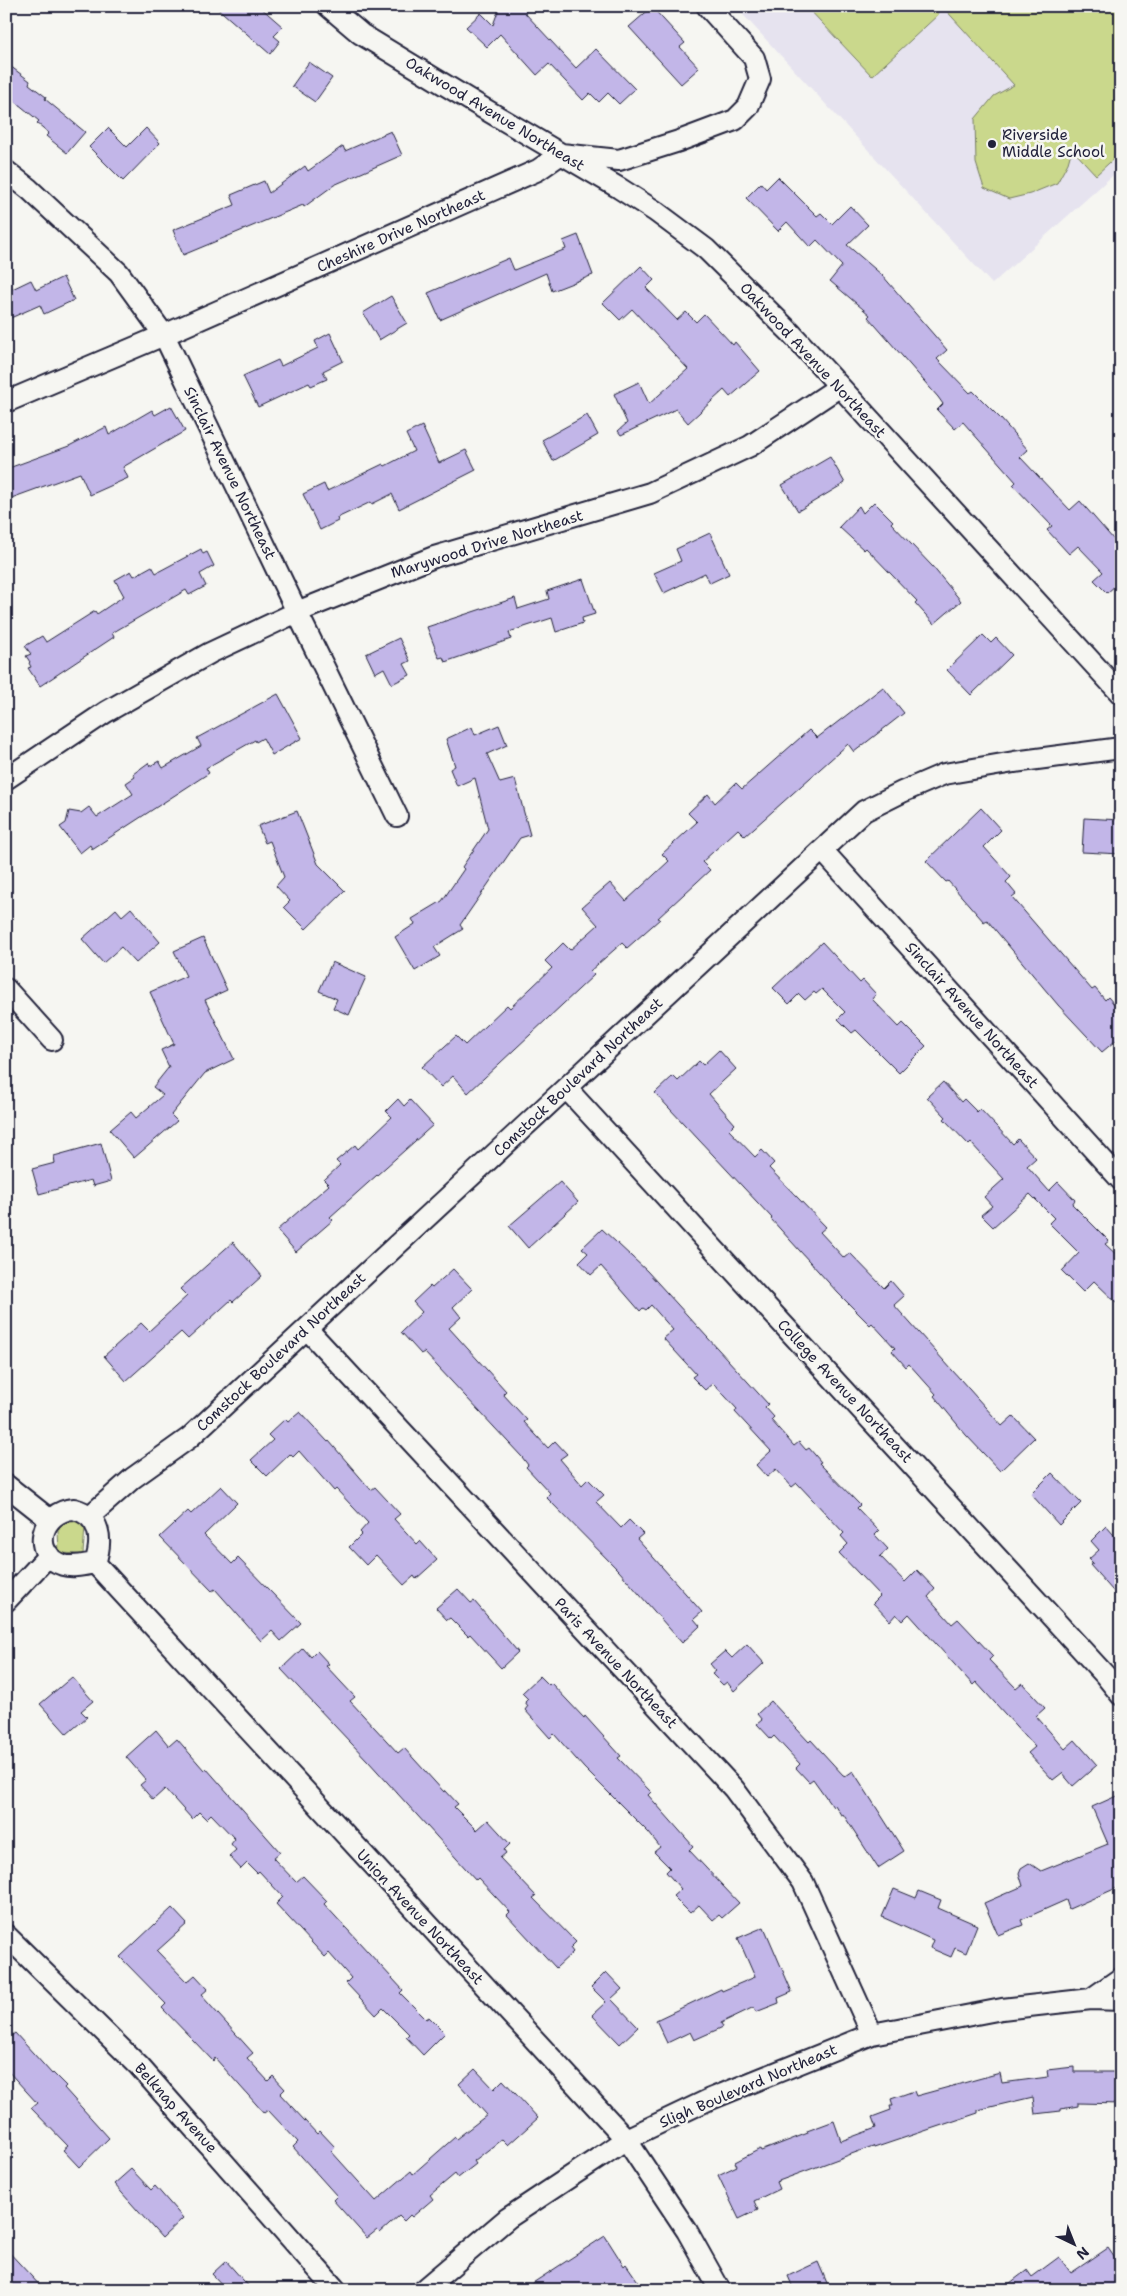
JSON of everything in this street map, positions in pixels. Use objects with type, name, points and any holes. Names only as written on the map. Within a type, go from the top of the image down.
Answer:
[{"type":"street","name":"Oakwood Avenue Northeast","points":[[328,6],[361,34],[655,210],[706,249],[791,333],[1121,694]]},
{"type":"street","points":[[561,154],[619,160],[679,141],[735,120],[748,107],[760,79],[754,58],[707,6]]},
{"type":"street","name":"Cheshire Drive Northeast","points":[[6,402],[164,335],[538,170],[561,154]]},
{"type":"street","name":"Sinclair Avenue Northeast","points":[[6,171],[29,189],[119,273],[164,335],[397,816]]},
{"type":"street","name":"Marywood Drive Northeast","points":[[6,779],[106,712],[210,653],[297,612],[434,557],[650,493],[750,446],[839,387]]},
{"type":"street","name":"Comstock Boulevard Northeast","points":[[90,1516],[133,1478],[189,1438],[864,811],[944,774],[1121,748]]},
{"type":"street","name":"Sinclair Avenue Northeast","points":[[823,851],[1121,1180]]},
{"type":"street","points":[[6,989],[52,1040]]},
{"type":"street","name":"College Avenue Northeast","points":[[566,1088],[1105,1675],[1121,1695]]},
{"type":"street","name":"Paris Avenue Northeast","points":[[307,1329],[734,1790],[803,1882],[872,2034]]},
{"type":"street","points":[[6,1485],[49,1520]]},
{"type":"street","points":[[64,1510],[82,1512],[90,1516],[99,1532],[98,1552],[95,1563],[64,1565],[56,1562],[49,1556],[44,1547],[43,1538],[49,1520],[64,1510]]},
{"type":"street","points":[[6,1601],[49,1556]]},
{"type":"street","name":"Union Avenue Northeast","points":[[95,1563],[626,2140],[687,2231],[720,2290]]},
{"type":"street","name":"Belknap Avenue","points":[[6,1935],[139,2066],[336,2290]]},
{"type":"street","points":[[1091,1999],[1121,1978]]},
{"type":"street","name":"Sligh Boulevard Northeast","points":[[423,2290],[508,2218],[626,2140],[708,2100],[872,2034],[1002,2009],[1091,1999],[1121,2000]]},
{"type":"shaded area","name":"Riverside Middle School","points":[[735,6],[1121,6],[1121,168],[992,284]]},
{"type":"green space","points":[[806,6],[932,6],[939,14],[872,76]]},
{"type":"green space","points":[[942,6],[1121,6],[1121,152],[1096,175],[1072,149],[1068,163],[1057,183],[1030,194],[1009,199],[984,188],[976,163],[975,119],[994,96],[1014,85]]},
{"type":"green space","points":[[81,1521],[85,1526],[83,1554],[59,1553],[58,1531],[61,1523]]},
{"type":"building","points":[[215,6],[259,6],[283,27],[274,36],[280,41],[270,54]]},
{"type":"building","points":[[500,6],[528,6],[525,13],[576,68],[596,49],[635,89],[619,104],[608,93],[599,102],[590,93],[583,100],[549,64],[537,75],[500,34],[487,47],[466,27],[481,13],[493,25]]},
{"type":"building","points":[[652,7],[685,43],[680,47],[699,68],[681,84],[629,27]]},
{"type":"building","points":[[309,62],[332,78],[315,102],[292,86]]},
{"type":"building","points":[[6,63],[30,81],[29,84],[46,97],[45,99],[85,132],[67,153],[46,136],[49,133],[37,123],[39,121],[6,94]]},
{"type":"building","points":[[108,128],[127,147],[146,128],[160,143],[123,181],[89,147]]},
{"type":"building","points":[[391,131],[402,155],[334,185],[304,207],[303,205],[183,255],[173,230],[235,205],[231,195],[264,181],[269,193],[305,166],[308,171],[343,146],[345,151]]},
{"type":"building","points":[[778,177],[817,216],[821,213],[832,224],[850,206],[868,225],[847,245],[882,275],[947,350],[937,359],[970,393],[973,391],[1001,419],[1028,450],[1020,457],[1070,510],[1080,501],[1121,548],[1121,591],[1116,585],[1107,593],[1094,580],[1103,572],[1078,546],[1069,554],[1047,530],[1052,526],[1013,485],[1016,482],[963,422],[955,429],[937,410],[943,404],[868,317],[870,315],[830,281],[842,266],[817,240],[810,247],[787,222],[778,231],[746,198],[761,183],[766,189]]},
{"type":"building","points":[[578,235],[593,275],[552,291],[546,273],[440,320],[428,293],[509,258],[514,270],[566,249],[563,241]]},
{"type":"building","points":[[641,266],[654,280],[646,288],[677,320],[686,312],[696,322],[704,314],[733,345],[735,342],[760,371],[730,397],[724,390],[688,423],[676,409],[621,435],[618,431],[627,423],[614,394],[639,382],[649,404],[688,369],[632,309],[620,320],[603,303]]},
{"type":"building","points":[[63,277],[74,300],[44,314],[40,305],[6,320],[6,292],[31,280],[36,290]]},
{"type":"building","points":[[391,296],[407,323],[379,340],[363,313]]},
{"type":"building","points":[[330,333],[343,361],[323,371],[327,379],[311,386],[309,383],[258,407],[243,376],[278,360],[281,366],[318,348],[315,341]]},
{"type":"building","points":[[171,406],[185,431],[123,467],[128,478],[90,495],[80,473],[6,500],[6,469],[69,446],[106,427],[109,435],[152,410],[155,415]]},
{"type":"building","points":[[587,415],[598,435],[553,461],[542,440]]},
{"type":"building","points":[[422,426],[439,463],[466,450],[476,470],[399,509],[392,494],[337,518],[338,521],[320,530],[303,494],[324,484],[327,491],[383,464],[385,466],[414,451],[406,434]]},
{"type":"building","points":[[830,457],[845,483],[798,511],[782,485]]},
{"type":"building","points":[[874,502],[893,521],[891,523],[932,566],[961,601],[934,624],[915,603],[917,601],[866,548],[864,550],[839,527],[859,506],[863,513]]},
{"type":"building","points":[[710,533],[729,574],[710,583],[705,573],[664,593],[654,573],[681,561],[676,549]]},
{"type":"building","points":[[201,549],[203,554],[207,552],[214,566],[200,574],[206,586],[189,595],[186,590],[112,633],[114,637],[40,686],[28,668],[31,667],[26,656],[31,654],[25,646],[42,636],[46,642],[95,611],[97,614],[124,596],[115,580],[131,571],[134,576],[152,566],[156,573]]},
{"type":"building","points":[[583,579],[595,614],[582,618],[583,623],[556,632],[552,618],[509,632],[511,639],[445,662],[443,657],[439,658],[427,627],[515,598],[518,609],[549,599],[547,591]]},
{"type":"building","points":[[983,635],[991,643],[996,638],[1012,655],[971,695],[947,670]]},
{"type":"building","points":[[399,638],[410,661],[404,664],[410,675],[392,684],[384,668],[375,673],[366,654]]},
{"type":"building","points":[[883,687],[904,713],[854,752],[848,744],[745,836],[738,829],[702,862],[710,870],[658,918],[660,919],[627,948],[622,943],[590,971],[594,975],[468,1093],[453,1076],[441,1087],[422,1067],[456,1036],[465,1045],[507,1005],[510,1008],[552,968],[545,961],[563,943],[570,950],[598,925],[582,907],[610,883],[626,901],[669,861],[662,854],[697,822],[688,813],[708,794],[715,803],[736,783],[742,789],[809,730],[817,738]]},
{"type":"building","points":[[278,694],[302,738],[272,755],[263,738],[256,742],[255,740],[206,768],[209,773],[92,849],[90,845],[80,853],[60,827],[66,823],[69,811],[81,813],[89,807],[97,817],[133,794],[126,783],[135,777],[133,774],[148,763],[150,766],[159,761],[163,768],[201,746],[197,738]]},
{"type":"building","points":[[499,725],[507,745],[487,754],[500,783],[515,779],[530,835],[520,838],[460,925],[463,929],[434,947],[440,956],[415,971],[395,937],[415,924],[412,919],[442,901],[488,829],[475,778],[457,786],[450,769],[455,766],[446,739],[472,727],[475,735]]},
{"type":"building","points":[[981,808],[1001,830],[984,847],[1011,877],[1006,882],[1016,894],[1012,897],[1092,990],[1095,988],[1105,1000],[1108,997],[1121,1012],[1121,1036],[1102,1052],[1058,1005],[987,920],[984,922],[948,881],[946,882],[926,861]]},
{"type":"building","points":[[297,811],[318,864],[345,891],[306,929],[284,907],[290,901],[276,886],[284,877],[270,841],[265,843],[258,826]]},
{"type":"building","points":[[1084,818],[1121,820],[1121,854],[1082,852]]},
{"type":"building","points":[[131,908],[160,942],[136,963],[121,947],[103,963],[82,939],[116,909],[122,916]]},
{"type":"building","points":[[203,938],[227,990],[205,1000],[234,1059],[205,1073],[171,1115],[177,1121],[134,1158],[110,1130],[131,1112],[136,1118],[163,1095],[153,1087],[169,1067],[161,1050],[174,1044],[150,992],[186,976],[174,951]]},
{"type":"building","points":[[822,942],[860,983],[863,980],[876,994],[872,999],[899,1027],[903,1023],[926,1046],[899,1073],[856,1030],[852,1033],[838,1019],[845,1012],[822,989],[816,994],[814,992],[805,1000],[799,994],[789,1004],[773,988]]},
{"type":"building","points":[[332,962],[366,977],[349,1015],[333,1008],[337,999],[319,991]]},
{"type":"building","points":[[719,1050],[736,1069],[709,1094],[735,1124],[729,1130],[755,1157],[762,1150],[774,1163],[769,1168],[826,1227],[820,1232],[844,1258],[850,1253],[884,1288],[891,1281],[904,1296],[894,1305],[1002,1426],[1013,1416],[1034,1438],[1000,1471],[966,1435],[934,1396],[936,1394],[909,1364],[906,1367],[892,1351],[895,1348],[872,1323],[870,1325],[838,1293],[772,1218],[655,1093],[673,1076],[678,1081],[699,1061],[703,1065]]},
{"type":"building","points":[[943,1082],[961,1102],[964,1099],[977,1112],[980,1109],[1013,1144],[1018,1139],[1036,1158],[1027,1166],[1049,1191],[1058,1182],[1075,1200],[1072,1204],[1109,1241],[1105,1244],[1121,1259],[1121,1307],[1094,1281],[1083,1292],[1062,1271],[1079,1253],[1049,1223],[1054,1218],[1030,1194],[993,1227],[981,1215],[992,1206],[984,1197],[1004,1179],[971,1143],[969,1145],[944,1119],[946,1117],[927,1097]]},
{"type":"building","points":[[398,1099],[404,1106],[410,1100],[433,1125],[330,1217],[333,1220],[296,1252],[277,1230],[329,1185],[324,1180],[340,1165],[336,1161],[355,1145],[358,1149],[392,1117],[386,1111]]},
{"type":"building","points":[[101,1143],[111,1181],[93,1186],[91,1180],[39,1194],[32,1169],[55,1163],[54,1156]]},
{"type":"building","points":[[560,1182],[578,1202],[528,1248],[509,1226]]},
{"type":"building","points":[[602,1229],[647,1271],[768,1404],[765,1407],[774,1417],[771,1420],[794,1446],[799,1442],[806,1450],[809,1448],[821,1462],[819,1463],[860,1505],[857,1508],[879,1531],[875,1535],[888,1549],[880,1556],[905,1582],[917,1570],[935,1589],[928,1597],[952,1624],[958,1619],[993,1656],[989,1660],[1016,1688],[1022,1683],[1045,1708],[1036,1716],[1065,1749],[1075,1740],[1097,1765],[1073,1786],[1062,1773],[1053,1780],[1028,1753],[1035,1747],[976,1682],[973,1685],[909,1614],[902,1621],[896,1614],[890,1621],[873,1603],[880,1596],[839,1553],[848,1544],[841,1536],[844,1533],[797,1483],[792,1487],[776,1469],[767,1477],[756,1465],[771,1451],[735,1412],[737,1409],[713,1383],[705,1390],[692,1377],[696,1374],[663,1338],[673,1330],[651,1305],[646,1310],[643,1308],[640,1311],[601,1266],[591,1275],[579,1262],[588,1253],[582,1248]]},
{"type":"building","points":[[233,1242],[262,1276],[233,1302],[231,1300],[188,1339],[181,1332],[126,1381],[104,1356],[141,1323],[149,1331],[187,1296],[180,1289]]},
{"type":"building","points":[[453,1269],[472,1289],[453,1307],[461,1317],[449,1328],[506,1391],[503,1394],[527,1420],[524,1422],[548,1448],[555,1441],[567,1454],[560,1459],[582,1485],[588,1479],[604,1495],[596,1502],[621,1528],[629,1520],[643,1534],[637,1539],[702,1612],[694,1619],[700,1626],[682,1643],[619,1571],[546,1497],[550,1493],[526,1467],[528,1465],[522,1457],[424,1352],[421,1354],[401,1332],[422,1312],[413,1302],[430,1286],[432,1288]]},
{"type":"building","points":[[300,1412],[329,1441],[371,1490],[375,1487],[400,1514],[394,1519],[417,1544],[420,1541],[437,1560],[416,1579],[414,1576],[404,1585],[376,1555],[366,1565],[349,1547],[362,1534],[360,1532],[368,1523],[336,1489],[334,1491],[299,1451],[293,1457],[290,1454],[267,1476],[251,1460],[273,1440],[268,1435],[285,1419],[288,1422]]},
{"type":"building","points":[[1052,1473],[1081,1503],[1059,1525],[1031,1494]]},
{"type":"building","points":[[221,1486],[237,1503],[204,1535],[232,1564],[238,1558],[301,1623],[281,1641],[272,1631],[261,1641],[215,1589],[212,1591],[160,1537],[188,1511],[191,1514]]},
{"type":"building","points":[[1106,1526],[1121,1543],[1121,1600],[1090,1565],[1093,1563],[1089,1559],[1099,1550],[1091,1541]]},
{"type":"building","points":[[458,1589],[471,1603],[474,1601],[518,1652],[501,1668],[470,1634],[468,1636],[450,1618],[447,1620],[436,1608]]},
{"type":"building","points":[[747,1644],[764,1663],[734,1691],[727,1682],[723,1685],[712,1674],[716,1671],[710,1664],[725,1651],[732,1658]]},
{"type":"building","points":[[303,1648],[311,1657],[317,1651],[329,1664],[326,1666],[355,1697],[350,1701],[398,1753],[404,1748],[444,1792],[445,1790],[458,1804],[454,1807],[477,1830],[488,1820],[510,1844],[504,1850],[506,1853],[500,1858],[536,1896],[533,1898],[576,1942],[570,1948],[573,1952],[556,1968],[507,1915],[510,1912],[478,1878],[476,1880],[281,1669]]},
{"type":"building","points":[[540,1676],[549,1685],[551,1683],[584,1718],[585,1716],[621,1756],[618,1758],[651,1792],[648,1795],[693,1846],[689,1850],[739,1903],[722,1918],[719,1915],[713,1920],[699,1905],[690,1913],[673,1896],[681,1889],[666,1872],[670,1868],[654,1852],[660,1847],[649,1833],[584,1768],[554,1734],[550,1738],[525,1710],[528,1706],[525,1702],[528,1699],[522,1693]]},
{"type":"building","points":[[72,1677],[93,1701],[81,1711],[87,1717],[67,1734],[40,1704]]},
{"type":"building","points":[[771,1701],[843,1775],[846,1776],[853,1771],[904,1851],[878,1868],[843,1814],[841,1815],[835,1805],[833,1807],[813,1779],[809,1782],[796,1768],[800,1764],[774,1736],[771,1739],[757,1724],[762,1720],[757,1714]]},
{"type":"building","points":[[156,1730],[169,1746],[177,1739],[204,1770],[206,1768],[280,1852],[273,1858],[296,1882],[303,1876],[327,1901],[324,1904],[403,1990],[400,1993],[426,2019],[429,2017],[445,2033],[423,2055],[406,2037],[409,2034],[383,2008],[376,2015],[346,1983],[351,1978],[329,1953],[325,1957],[276,1904],[283,1897],[259,1871],[257,1873],[247,1863],[241,1869],[229,1856],[236,1850],[231,1844],[235,1839],[211,1814],[206,1819],[199,1812],[192,1819],[165,1789],[153,1800],[140,1785],[146,1780],[126,1757]]},
{"type":"building","points":[[1121,1794],[1121,1886],[1069,1909],[1066,1900],[1021,1920],[1023,1925],[998,1935],[984,1903],[1023,1886],[1019,1873],[1021,1868],[1029,1863],[1041,1871],[1108,1844],[1092,1807]]},
{"type":"building","points":[[894,1889],[916,1898],[919,1891],[941,1900],[938,1908],[977,1925],[966,1953],[955,1948],[951,1957],[930,1948],[933,1940],[882,1917]]},
{"type":"building","points":[[172,1908],[187,1924],[157,1951],[187,1982],[195,1975],[208,1989],[201,1995],[253,2053],[247,2058],[268,2081],[273,2076],[285,2089],[280,2094],[317,2134],[320,2131],[335,2147],[331,2151],[376,2201],[411,2171],[413,2174],[455,2137],[456,2139],[487,2115],[459,2084],[475,2069],[494,2089],[503,2080],[538,2118],[508,2145],[502,2139],[474,2161],[476,2164],[458,2178],[455,2174],[430,2195],[433,2199],[412,2217],[410,2215],[404,2221],[399,2216],[380,2233],[377,2230],[367,2238],[333,2200],[337,2196],[293,2147],[298,2142],[268,2110],[264,2113],[215,2058],[213,2061],[162,2008],[166,2004],[120,1957]]},
{"type":"building","points":[[764,1927],[792,1992],[778,1998],[779,2003],[756,2012],[754,2007],[721,2023],[723,2027],[694,2040],[690,2032],[667,2043],[656,2020],[721,1989],[722,1991],[755,1977],[738,1938]]},
{"type":"building","points":[[606,1972],[622,1989],[611,1999],[638,2027],[620,2044],[592,2015],[606,2002],[591,1987]]},
{"type":"building","points":[[15,2033],[52,2074],[66,2086],[64,2088],[109,2138],[79,2167],[63,2150],[68,2146],[31,2108],[37,2103],[6,2069],[6,2040]]},
{"type":"building","points":[[1074,2067],[1074,2072],[1121,2072],[1121,2104],[1078,2103],[1078,2106],[1061,2109],[1061,2111],[1035,2114],[1033,2097],[978,2110],[978,2113],[874,2148],[873,2146],[776,2182],[779,2189],[754,2201],[758,2210],[739,2219],[718,2175],[737,2166],[735,2162],[760,2149],[761,2151],[834,2121],[841,2141],[876,2128],[872,2117],[891,2110],[890,2106],[893,2106],[891,2099],[914,2091],[916,2096],[1000,2073],[1002,2083],[1048,2077],[1047,2070]]},
{"type":"building","points":[[131,2169],[151,2190],[155,2186],[183,2218],[162,2238],[114,2184]]},
{"type":"building","points":[[605,2236],[624,2266],[626,2264],[644,2290],[522,2290]]},
{"type":"building","points":[[1108,2248],[1121,2267],[1121,2290],[1097,2290],[1092,2282],[1083,2288],[1084,2290],[1001,2290],[1027,2270],[1032,2277],[1059,2257],[1071,2273]]},
{"type":"building","points":[[6,2249],[44,2290],[6,2290]]},
{"type":"building","points":[[226,2261],[252,2290],[227,2290],[212,2274]]},
{"type":"building","points":[[818,2262],[830,2290],[794,2290],[788,2276]]},
{"type":"place","name":"Riverside Middle School","points":[[992,144]]}]
